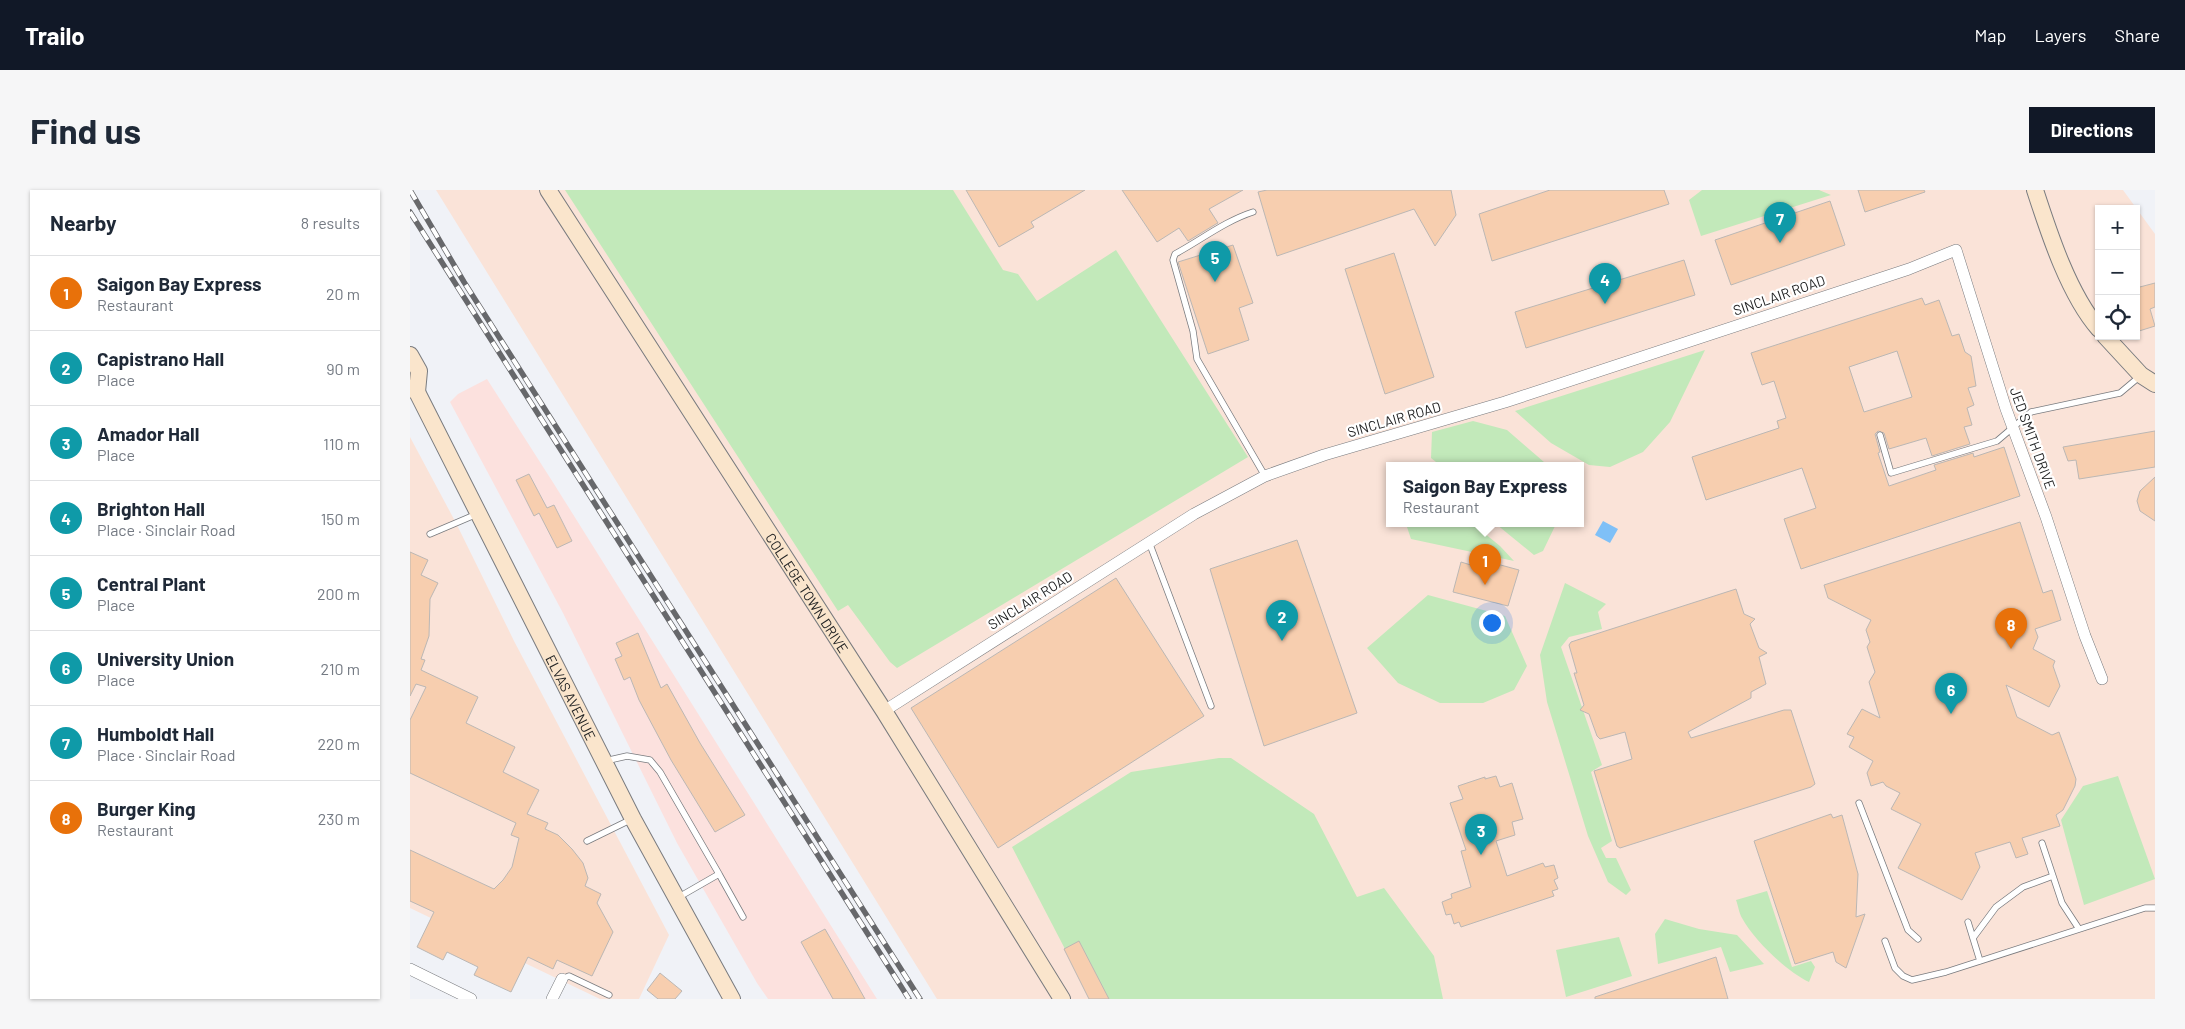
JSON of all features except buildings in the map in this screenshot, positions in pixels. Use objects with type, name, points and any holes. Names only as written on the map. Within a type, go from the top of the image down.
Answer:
[{"type":"street","name":"COLLEGE TOWN DRIVE","points":[[548,190],[884,710],[1062,999]]},
{"type":"street","points":[[2035,190],[2050,236],[2086,314],[2095,324]]},
{"type":"street","name":"SINCLAIR ROAD","points":[[884,710],[1194,514],[1265,476],[1324,455],[1505,402],[1909,269],[1956,250]]},
{"type":"street","name":"JED SMITH DRIVE","points":[[1956,250],[2013,428],[2046,517],[2085,636],[2102,679]]},
{"type":"street","points":[[2109,340],[2141,375],[2155,384]]},
{"type":"street","name":"ELVAS AVENUE","points":[[410,355],[418,372],[412,392],[479,513],[633,819],[732,999]]},
{"type":"street","points":[[410,969],[471,999]]},
{"type":"street","points":[[552,999],[562,980]]},
{"type":"lane","points":[[1253,212],[1240,216],[1176,254],[1173,260],[1193,331],[1196,359],[1265,476]]},
{"type":"lane","points":[[1880,435],[1891,474],[1997,441],[2031,412],[2120,393],[2141,375]]},
{"type":"lane","points":[[430,534],[479,513]]},
{"type":"lane","points":[[1149,542],[1211,706]]},
{"type":"lane","points":[[604,761],[627,756],[650,760],[660,772],[743,916]]},
{"type":"lane","points":[[1859,804],[1908,930],[1918,939]]},
{"type":"lane","points":[[587,841],[633,819]]},
{"type":"lane","points":[[2042,843],[2062,903],[2079,929]]},
{"type":"lane","points":[[677,898],[719,874]]},
{"type":"lane","points":[[1973,938],[1996,907],[2023,887],[2053,876]]},
{"type":"lane","points":[[1885,941],[1895,968],[1912,980],[1980,961],[2145,908],[2155,908]]},
{"type":"lane","points":[[1968,922],[1980,961]]},
{"type":"lane","points":[[562,980],[569,976],[609,995]]},
{"type":"shaded area","points":[[436,190],[2123,190],[2134,205],[2095,205],[2095,340],[2140,340],[2140,213],[2155,234],[2155,999],[937,999]]},
{"type":"shaded area","points":[[487,379],[877,999],[768,999],[757,983],[677,843],[563,613],[450,402],[458,394]]},
{"type":"shaded area","points":[[410,437],[456,523],[514,641],[669,935],[639,999],[600,999],[410,908]]},
{"type":"green space","points":[[565,190],[953,190],[1003,270],[1018,274],[1037,301],[1116,250],[1248,457],[897,668],[890,662],[848,605],[838,611]]},
{"type":"green space","points":[[1702,190],[1819,190],[1831,195],[1701,236],[1689,200]]},
{"type":"green space","points":[[1705,350],[1670,422],[1643,452],[1610,467],[1589,465],[1551,443],[1515,411]]},
{"type":"green space","points":[[1473,421],[1507,430],[1544,462],[1436,462],[1431,458],[1432,432]]},
{"type":"green space","points":[[1407,527],[1477,527],[1500,546],[1514,561],[1411,539]]},
{"type":"green space","points":[[1500,527],[1555,527],[1543,551],[1534,555]]},
{"type":"green space","points":[[1565,583],[1606,604],[1598,612],[1602,629],[1569,637],[1561,647],[1602,765],[1591,772],[1612,841],[1601,848],[1606,858],[1616,858],[1631,890],[1626,895],[1608,882],[1588,836],[1547,702],[1540,655]]},
{"type":"green space","points":[[1428,595],[1505,616],[1527,666],[1514,690],[1483,703],[1440,703],[1398,683],[1367,648]]},
{"type":"green space","points":[[1219,758],[1231,758],[1314,814],[1357,897],[1384,888],[1434,956],[1443,999],[1091,999],[1012,847],[1131,772]]},
{"type":"green space","points":[[2118,776],[2155,879],[2084,905],[2061,820],[2083,786]]},
{"type":"green space","points":[[1767,891],[1792,967],[1811,961],[1815,967],[1809,982],[1771,954],[1754,936],[1741,916],[1736,900]]},
{"type":"green space","points":[[1665,919],[1699,929],[1737,935],[1764,964],[1730,972],[1721,947],[1658,964],[1655,934]]},
{"type":"green space","points":[[1619,937],[1632,976],[1566,997],[1556,950]]},
{"type":"water","points":[[1603,521],[1618,529],[1610,543],[1595,535]]},
{"type":"railway","points":[[410,190],[464,282],[920,999]]},
{"type":"railway","points":[[410,212],[909,999]]},
{"type":"place","name":"Humboldt Hall","points":[[1780,243]]},
{"type":"place","name":"Central Plant","points":[[1215,282]]},
{"type":"place","name":"Brighton Hall","points":[[1605,304]]},
{"type":"place","name":"Saigon Bay Express","points":[[1485,585]]},
{"type":"place","name":"Capistrano Hall","points":[[1282,641]]},
{"type":"place","name":"Burger King","points":[[2011,649]]},
{"type":"place","name":"University Union","points":[[1951,714]]},
{"type":"place","name":"Amador Hall","points":[[1481,855]]}]
